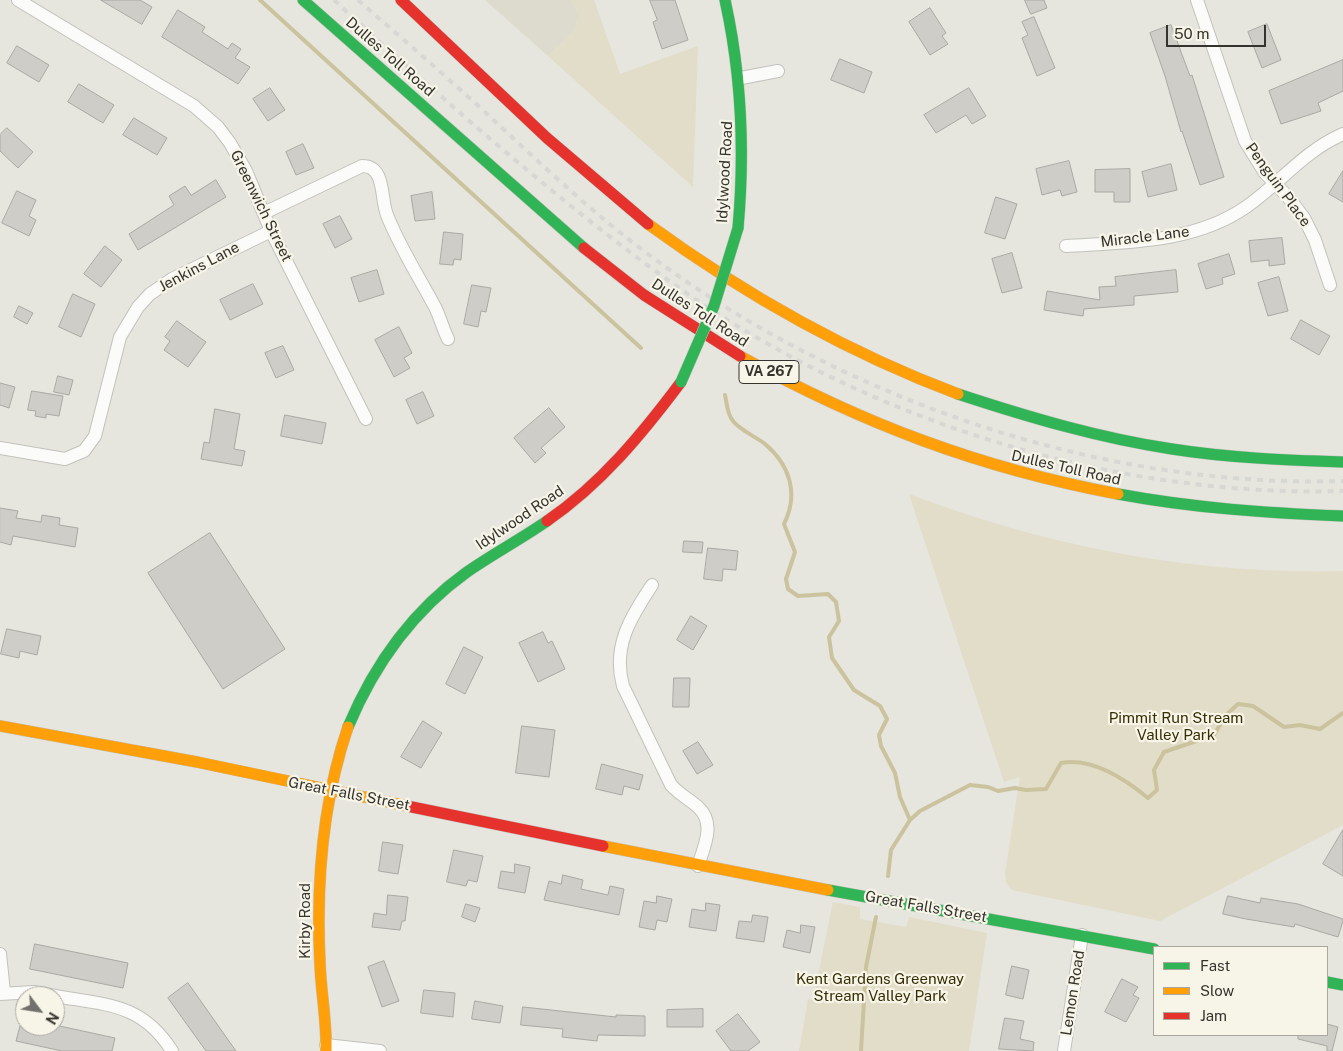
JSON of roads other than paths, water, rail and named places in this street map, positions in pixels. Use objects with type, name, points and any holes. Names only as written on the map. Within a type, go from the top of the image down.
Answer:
[{"type":"main road","name":"Dulles Toll Road","points":[[303,0],[556,225],[624,280],[712,340],[799,388],[865,419],[926,444],[983,463],[1064,484],[1193,507],[1257,513],[1343,516]]},
{"type":"main road","points":[[401,0],[561,150],[637,215],[726,280],[838,344],[909,376],[987,405],[1107,437],[1172,449],[1221,455],[1343,462]]},
{"type":"main road","name":"Idylwood Road","points":[[330,790],[337,757],[359,698],[376,667],[405,627],[447,586],[560,513],[609,470],[645,430],[681,382],[700,345],[730,262],[738,228],[745,142],[741,78],[725,0]]},
{"type":"main road","name":"Great Falls Street","points":[[0,726],[197,762],[698,866],[1153,949]]},
{"type":"main road","name":"Kirby Road","points":[[326,1048],[319,919],[322,858],[330,790]]},
{"type":"main road","points":[[1328,982],[1343,985]]},
{"type":"street","name":"Greenwich Street","points":[[18,0],[204,114],[230,143],[271,231],[366,419]]},
{"type":"street","name":"Penguin Place","points":[[1197,0],[1245,141],[1252,154],[1304,218],[1315,240],[1330,285]]},
{"type":"street","points":[[741,78],[778,71]]},
{"type":"street","name":"Miracle Lane","points":[[1066,246],[1148,240],[1203,229],[1246,207],[1276,183],[1308,153],[1343,134]]},
{"type":"street","points":[[264,213],[362,166],[368,166],[376,170],[379,176],[386,214],[435,307],[448,339]]},
{"type":"street","name":"Jenkins Lane","points":[[0,448],[65,458],[84,452],[95,436],[120,337],[138,307],[150,294],[172,279],[271,231]]},
{"type":"street","points":[[652,585],[629,619],[622,639],[620,672],[624,686],[671,784],[681,796],[698,807],[705,816],[708,835],[698,866]]},
{"type":"street","name":"Lemon Road","points":[[1064,1051],[1082,936]]},
{"type":"street","points":[[0,954],[2,993],[15,993]]},
{"type":"street","points":[[65,998],[130,1011],[144,1018],[156,1029],[172,1051]]},
{"type":"street","points":[[326,1048],[380,1051]]},
{"type":"waterway","points":[[260,0],[641,348]]},
{"type":"waterway","points":[[725,395],[728,412],[733,421],[774,452],[786,471],[790,481],[791,502],[784,524],[795,552],[786,579],[788,589],[798,596],[828,594],[836,602],[839,621],[829,637],[832,658],[854,690],[880,706],[887,719],[879,735],[881,746],[895,773],[900,797],[910,820]]},
{"type":"waterway","points":[[888,876],[891,850],[910,820],[920,811],[970,785],[988,787],[998,791],[1015,788],[1026,790],[1046,789],[1061,763],[1073,762],[1096,766],[1108,771],[1148,798],[1157,790],[1154,770],[1164,752],[1214,735],[1225,716],[1238,704],[1253,706],[1284,727],[1300,725],[1320,729],[1343,713]]},
{"type":"waterway","points":[[861,1051],[866,967],[876,917]]},
{"type":"railway","points":[[334,0],[507,153],[640,260],[743,330],[835,379],[903,409],[974,435],[1047,456],[1121,473],[1195,484],[1269,490],[1343,491]]},
{"type":"railway","points":[[358,0],[454,84],[566,187],[617,230],[695,287],[778,338],[866,382],[959,418],[1053,447],[1150,468],[1247,479],[1343,481]]},
{"type":"park label","name":"Pimmit Run Stream Valley Park","points":[[1176,726]]},
{"type":"park label","name":"Kent Gardens Greenway Stream Valley Park","points":[[880,988]]}]
